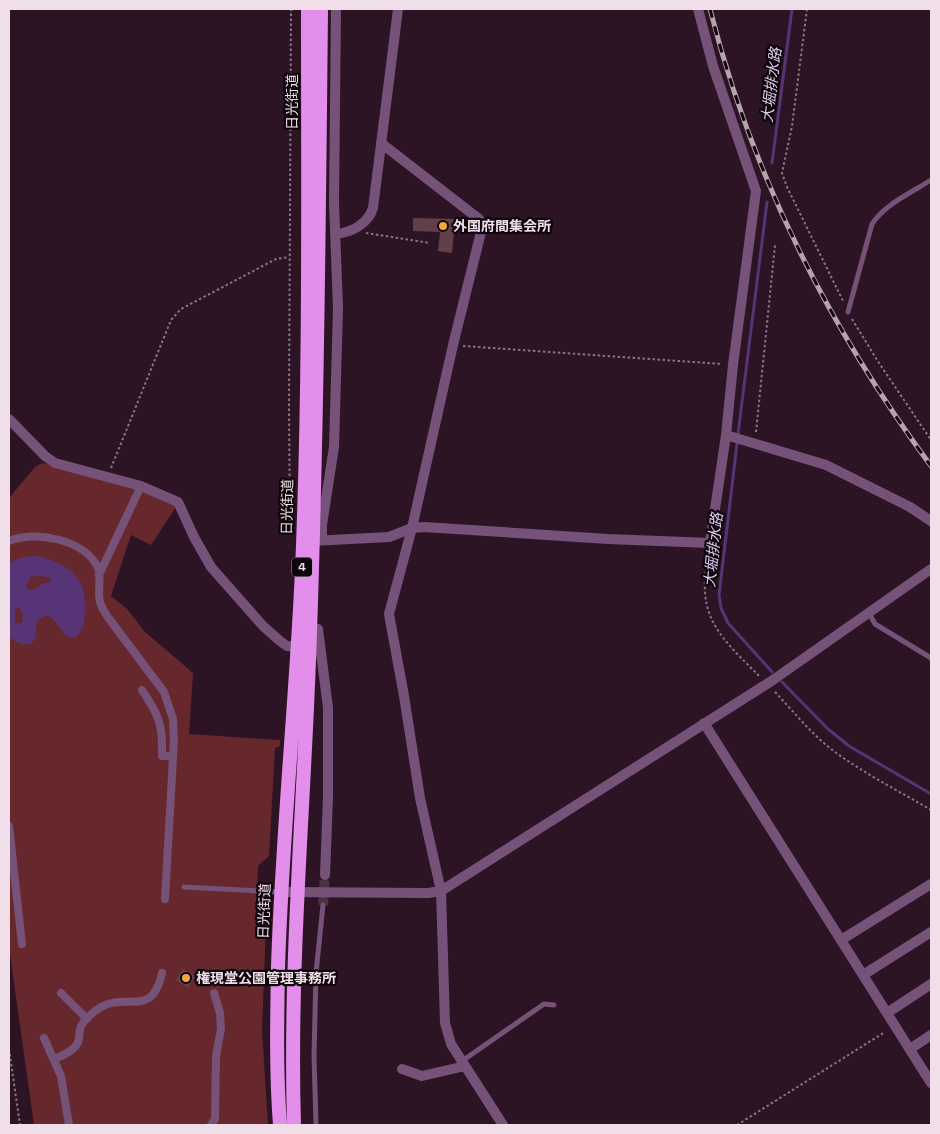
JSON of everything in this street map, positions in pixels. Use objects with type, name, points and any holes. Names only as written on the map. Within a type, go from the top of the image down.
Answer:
[{"type":"highway","name":"日光街道","points":[[294,1125],[293,1059],[303,648],[302,571],[306,419],[308,9]]},
{"type":"highway","name":"日光街道","points":[[280,1125],[277,1035],[280,892],[303,648],[310,630],[317,541],[321,9]]},
{"type":"street","points":[[336,9],[334,202],[338,309],[334,446],[322,526],[317,541],[389,537],[412,528],[424,527],[608,539],[710,543],[726,435],[733,365],[756,191],[714,66],[698,9]]},
{"type":"street","points":[[336,234],[351,231],[370,215],[387,106],[398,9]]},
{"type":"street","points":[[381,143],[479,219],[482,228],[453,345],[412,528],[389,614],[420,798],[441,890],[445,1024],[451,1044],[502,1125]]},
{"type":"street","points":[[9,419],[45,456],[55,463],[141,486],[178,502],[194,537],[211,567],[263,626],[287,646],[303,648]]},
{"type":"street","points":[[726,435],[826,465],[910,507],[931,521]]},
{"type":"street","points":[[99,576],[141,486]]},
{"type":"street","points":[[9,541],[19,537],[49,537],[72,544],[88,555],[98,568],[100,602],[107,616],[164,692],[173,719],[173,756],[165,899]]},
{"type":"street","points":[[280,892],[428,893],[441,890],[786,672],[931,569]]},
{"type":"street","points":[[310,630],[318,629],[328,708],[328,797],[324,875]]},
{"type":"street","points":[[142,690],[156,709],[162,732],[162,756],[173,756]]},
{"type":"street","points":[[704,723],[931,1083]]},
{"type":"street","points":[[9,826],[22,944]]},
{"type":"street","points":[[841,940],[931,884]]},
{"type":"street","points":[[863,975],[931,932]]},
{"type":"street","points":[[55,1059],[72,1051],[77,1044],[80,1026],[100,1007],[110,1003],[140,1002],[153,995],[159,986],[162,973]]},
{"type":"street","points":[[887,1013],[931,984]]},
{"type":"street","points":[[61,993],[87,1019]]},
{"type":"street","points":[[214,993],[220,1013],[221,1029],[216,1056],[214,1123]]},
{"type":"street","points":[[910,1049],[931,1035]]},
{"type":"street","points":[[44,1038],[61,1076],[70,1125]]},
{"type":"street","points":[[402,1068],[422,1076],[464,1064]]},
{"type":"lane","points":[[848,312],[872,224],[878,214],[931,180]]},
{"type":"lane","points":[[869,613],[875,624],[931,658]]},
{"type":"lane","points":[[184,887],[280,892]]},
{"type":"lane","points":[[316,1125],[314,1056],[316,991],[323,905]]},
{"type":"lane","points":[[464,1064],[544,1004],[554,1005]]},
{"type":"path","points":[[290,534],[291,9]]},
{"type":"path","points":[[806,9],[792,126],[782,174],[848,312],[877,360],[931,440]]},
{"type":"path","points":[[351,231],[430,243]]},
{"type":"path","points":[[754,444],[775,245]]},
{"type":"path","points":[[107,476],[171,320],[181,309],[276,259],[290,256]]},
{"type":"path","points":[[453,345],[733,365]]},
{"type":"path","points":[[710,543],[704,589],[706,605],[719,634],[770,682],[815,735],[833,751],[853,765],[931,810]]},
{"type":"path","points":[[737,1125],[895,1026]]},
{"type":"path","points":[[9,1048],[20,1125]]},
{"type":"shaded area","points":[[43,463],[134,488],[173,503],[176,507],[151,545],[131,535],[111,596],[127,609],[145,632],[193,673],[189,734],[280,740],[280,746],[275,748],[269,856],[258,866],[256,914],[266,923],[262,1030],[268,1125],[34,1125],[9,947],[9,498],[35,467]]},
{"type":"shaded area","points":[[37,556],[59,563],[74,574],[80,582],[85,602],[85,614],[83,627],[75,638],[69,637],[64,633],[48,616],[43,617],[37,622],[35,639],[31,644],[22,644],[9,637],[9,562],[24,557]],"holes":[[[30,577],[50,577],[51,582],[42,584],[34,590],[29,590],[26,587]],[[19,607],[23,616],[22,623],[15,621],[15,609]]]},
{"type":"building","points":[[413,218],[456,219],[452,253],[438,251],[440,232],[413,231]]},
{"type":"building","name":"権現堂公園管理事務所","points":[[183,969],[195,976],[188,988],[176,980]]},
{"type":"waterway","name":"大堀排水路","points":[[772,163],[792,9]]},
{"type":"waterway","name":"大堀排水路","points":[[738,434],[767,202]]},
{"type":"waterway","name":"大堀排水路","points":[[737,444],[719,595],[721,608],[728,623],[772,672]]},
{"type":"waterway","name":"大堀排水路","points":[[782,682],[828,729],[849,746],[931,794]]},
{"type":"tunnel","points":[[323,905],[325,875]]},
{"type":"railway","points":[[710,9],[727,71],[748,131],[798,248],[860,360],[894,414],[931,466]]},
{"type":"place","name":"外国府間集会所","points":[[443,226]]},
{"type":"place","name":"権現堂公園管理事務所","points":[[186,978]]}]
